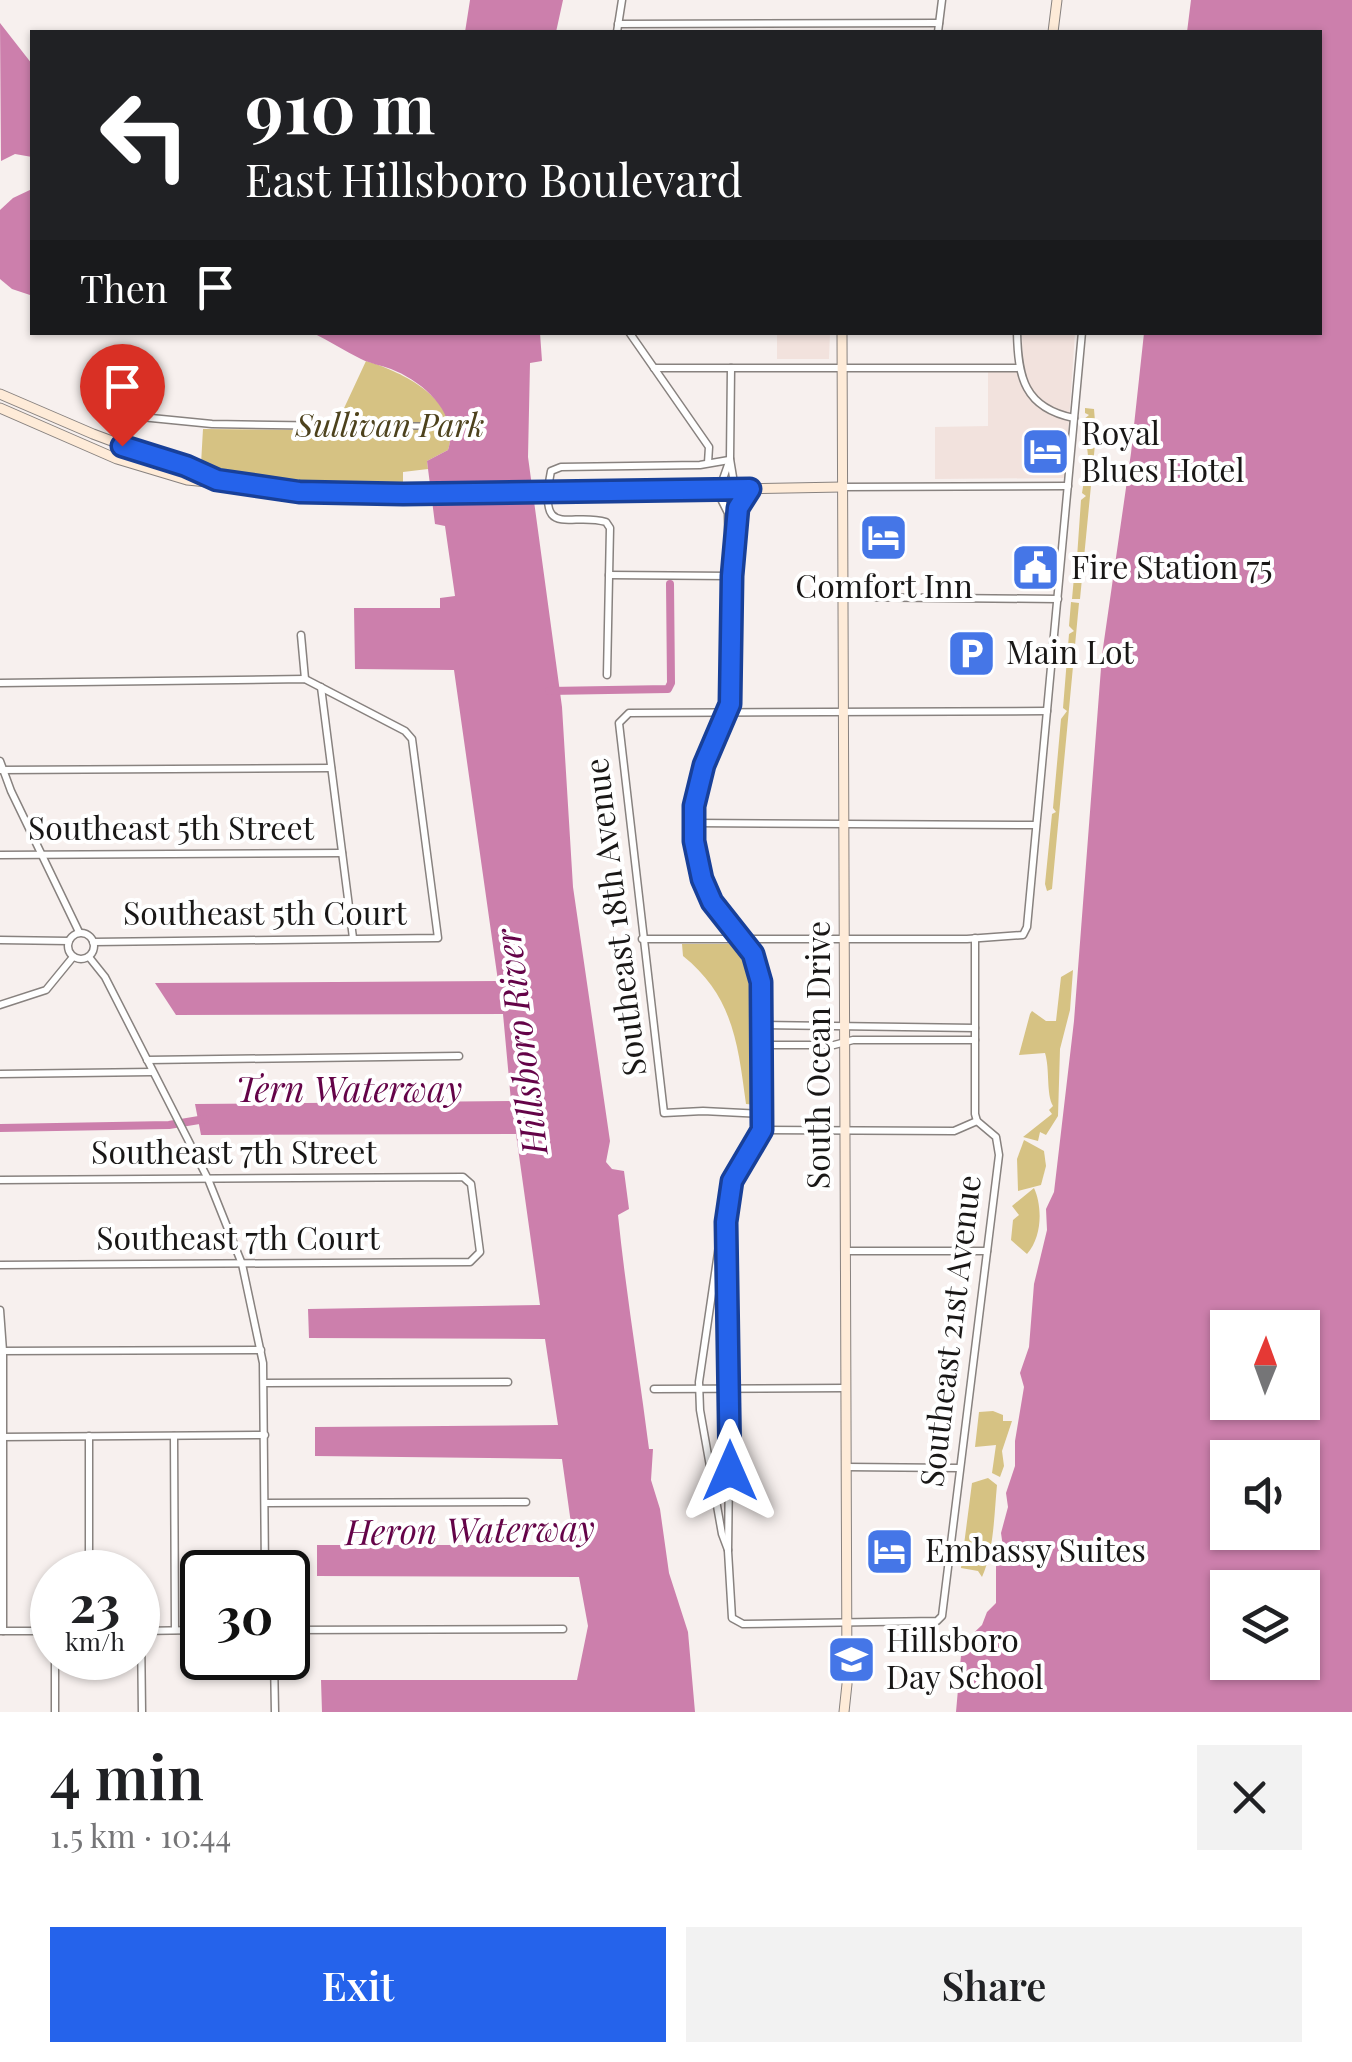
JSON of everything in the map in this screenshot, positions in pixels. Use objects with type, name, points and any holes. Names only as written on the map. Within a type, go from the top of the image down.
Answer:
[{"type":"main road","points":[[1053,30],[1057,0]]},
{"type":"main road","name":"South Ocean Drive","points":[[842,335],[847,1684],[844,1712]]},
{"type":"main road","points":[[0,395],[217,480]]},
{"type":"main road","points":[[0,408],[117,459],[187,480],[309,492],[842,487]]},
{"type":"street","points":[[622,0],[617,28],[938,28],[942,0]]},
{"type":"street","points":[[631,335],[709,447],[708,464]]},
{"type":"street","points":[[1016,335],[1018,368],[1032,396],[1054,411],[1074,418]]},
{"type":"street","points":[[642,939],[1023,935],[1027,927],[1082,335]]},
{"type":"street","points":[[654,368],[1018,368]]},
{"type":"street","points":[[732,368],[730,459],[735,490]]},
{"type":"street","points":[[117,459],[131,416],[212,424],[447,426]]},
{"type":"street","points":[[608,675],[610,528],[598,520],[564,522],[553,516],[549,508],[550,471],[561,467],[708,464],[730,459]]},
{"type":"street","points":[[730,459],[723,479],[711,491],[725,504],[728,513],[732,690],[728,711],[700,776],[694,824],[702,879],[712,902],[753,954],[761,982],[762,1130],[732,1181],[726,1222],[732,1618],[743,1624],[846,1622]]},
{"type":"street","points":[[842,487],[1068,486]]},
{"type":"street","points":[[732,576],[738,508],[750,489]]},
{"type":"street","points":[[609,576],[732,576]]},
{"type":"street","points":[[843,597],[1058,599]]},
{"type":"street","points":[[301,635],[305,679]]},
{"type":"street","points":[[0,683],[305,679],[320,686],[354,938]]},
{"type":"street","name":"Southeast 5th Court","points":[[93,942],[438,938],[412,739],[405,731],[320,686]]},
{"type":"street","points":[[728,711],[1047,711]]},
{"type":"street","name":"Southeast 18th Avenue","points":[[728,711],[629,713],[619,723],[664,1113],[762,1114]]},
{"type":"street","points":[[89,957],[93,942],[90,936],[79,932],[1,767],[331,768]]},
{"type":"street","points":[[694,824],[1036,825]]},
{"type":"street","name":"Southeast 5th Street","points":[[0,855],[342,853]]},
{"type":"street","points":[[0,940],[69,941],[79,932]]},
{"type":"street","name":"Southeast 21st Avenue","points":[[846,1622],[940,1620],[999,1142],[977,1121],[975,938]]},
{"type":"street","points":[[0,1006],[46,990],[72,957],[69,941]]},
{"type":"street","points":[[72,957],[89,957]]},
{"type":"street","points":[[89,957],[105,977],[208,1178],[242,1264],[261,1350],[264,1383],[265,1550]]},
{"type":"street","points":[[762,1025],[975,1028]]},
{"type":"street","points":[[762,1045],[975,1040]]},
{"type":"street","points":[[147,1060],[459,1056]]},
{"type":"street","points":[[0,1074],[152,1072]]},
{"type":"street","points":[[762,1130],[954,1130],[977,1121]]},
{"type":"street","name":"Southeast 7th Street","points":[[0,1180],[468,1179],[480,1243],[476,1259]]},
{"type":"street","points":[[726,1222],[720,1239],[698,1389],[728,1551]]},
{"type":"street","points":[[844,1252],[986,1252]]},
{"type":"street","name":"Southeast 7th Court","points":[[0,1265],[476,1259]]},
{"type":"street","points":[[0,1310],[1,1631],[30,1631]]},
{"type":"street","points":[[2,1351],[261,1350]]},
{"type":"street","points":[[264,1383],[508,1382]]},
{"type":"street","points":[[654,1389],[845,1388]]},
{"type":"street","points":[[2,1436],[264,1435]]},
{"type":"street","points":[[89,1436],[89,1550]]},
{"type":"street","points":[[174,1436],[175,1630]]},
{"type":"street","points":[[846,1467],[959,1468]]},
{"type":"street","points":[[265,1502],[526,1502]]},
{"type":"street","points":[[310,1630],[563,1628]]},
{"type":"street","points":[[160,1630],[180,1630]]},
{"type":"street","points":[[55,1680],[56,1712]]},
{"type":"street","points":[[141,1680],[142,1712]]},
{"type":"street","points":[[274,1680],[275,1712]]},
{"type":"shaded area","points":[[777,335],[830,335],[829,359],[777,359]]},
{"type":"shaded area","points":[[1022,335],[1075,335],[1065,478],[935,479],[935,427],[988,426],[988,371],[1023,370]]},
{"type":"green space","name":"Sullivan Park","points":[[366,361],[412,381],[439,403],[451,433],[448,450],[427,461],[428,469],[403,472],[403,483],[327,483],[276,480],[201,464],[203,429],[339,430],[339,419]]},
{"type":"green space","points":[[1085,408],[1094,409],[1096,434],[1080,599],[1072,599],[1074,577],[1079,576],[1076,572],[1081,500],[1086,496],[1082,493],[1088,456],[1084,419],[1089,415]]},
{"type":"green space","points":[[1071,602],[1079,603],[1052,889],[1047,891],[1061,719],[1067,711],[1063,708],[1069,634],[1074,631],[1069,626]]},
{"type":"green space","points":[[682,944],[735,944],[745,954],[752,971],[758,1017],[757,1105],[746,1104],[736,1041],[723,1005],[700,971],[683,956]]},
{"type":"green space","points":[[1073,970],[1070,1010],[1060,1049],[1058,1116],[1046,1135],[1040,1132],[1038,1141],[1023,1137],[1052,1114],[1045,1053],[1019,1055],[1032,1011],[1046,1021],[1056,1021],[1061,977]]},
{"type":"green space","points":[[1024,1140],[1044,1151],[1046,1166],[1041,1185],[1018,1191],[1017,1159]]},
{"type":"green space","points":[[1034,1188],[1040,1221],[1027,1254],[1011,1240],[1013,1220],[1019,1215],[1012,1206]]},
{"type":"green space","points":[[979,1412],[1003,1415],[1003,1421],[1012,1421],[1002,1451],[1004,1466],[1000,1477],[992,1473],[996,1445],[975,1447]]},
{"type":"green space","points":[[988,1478],[997,1485],[991,1544],[982,1577],[978,1571],[961,1568],[972,1483]]},
{"type":"water","points":[[470,0],[563,0],[556,30],[465,30]]},
{"type":"water","points":[[1191,0],[1352,0],[1352,1712],[956,1712],[962,1644],[982,1625],[996,1603],[996,1561],[1003,1547],[1006,1493],[1015,1466],[1024,1387],[1020,1373],[1029,1347],[1034,1284],[1047,1230],[1046,1209],[1054,1192],[1074,1021],[1102,655],[1144,335],[1322,335],[1322,30],[1187,30]]},
{"type":"water","points":[[0,23],[30,61],[30,157],[15,154],[1,161]]},
{"type":"water","points":[[30,190],[30,295],[12,289],[0,279],[0,210]]},
{"type":"water","name":"Hillsboro River","points":[[317,335],[540,335],[542,361],[530,363],[528,457],[562,707],[573,887],[610,1141],[606,1162],[612,1169],[624,1171],[629,1209],[618,1215],[649,1449],[653,1449],[651,1480],[660,1509],[669,1573],[688,1632],[695,1712],[322,1712],[321,1680],[577,1680],[588,1626],[579,1577],[317,1576],[317,1545],[574,1545],[562,1459],[315,1456],[315,1427],[558,1425],[545,1339],[309,1338],[308,1309],[540,1305],[516,1134],[201,1135],[195,1104],[511,1101],[503,1014],[176,1015],[155,983],[498,981],[454,670],[355,669],[354,608],[440,608],[440,598],[455,596],[445,526],[435,524],[427,461],[448,450],[449,423],[436,400],[415,382]]},
{"type":"waterway","points":[[549,691],[668,689],[670,584]]},
{"type":"waterway","points":[[0,1128],[169,1125],[205,1119]]},
{"type":"place","name":"Royal Blues Hotel","points":[[1046,452]]},
{"type":"place","name":"Comfort Inn","points":[[884,537]]},
{"type":"place","name":"Fire Station 75","points":[[1036,568]]},
{"type":"place","name":"Main Lot","points":[[971,653]]},
{"type":"place","name":"Embassy Suites","points":[[890,1551]]},
{"type":"place","name":"Hillsboro Day School","points":[[851,1659]]},
{"type":"route","points":[[122,446],[217,480],[299,492],[750,489],[738,508],[732,576],[730,704],[704,765],[694,806],[694,841],[702,879],[712,902],[753,954],[761,982],[762,1130],[732,1181],[726,1222],[730,1471]]},
{"type":"water label","name":"Tern Waterway","points":[[349,1090]]},
{"type":"water label","name":"Heron Waterway","points":[[470,1531]]}]
